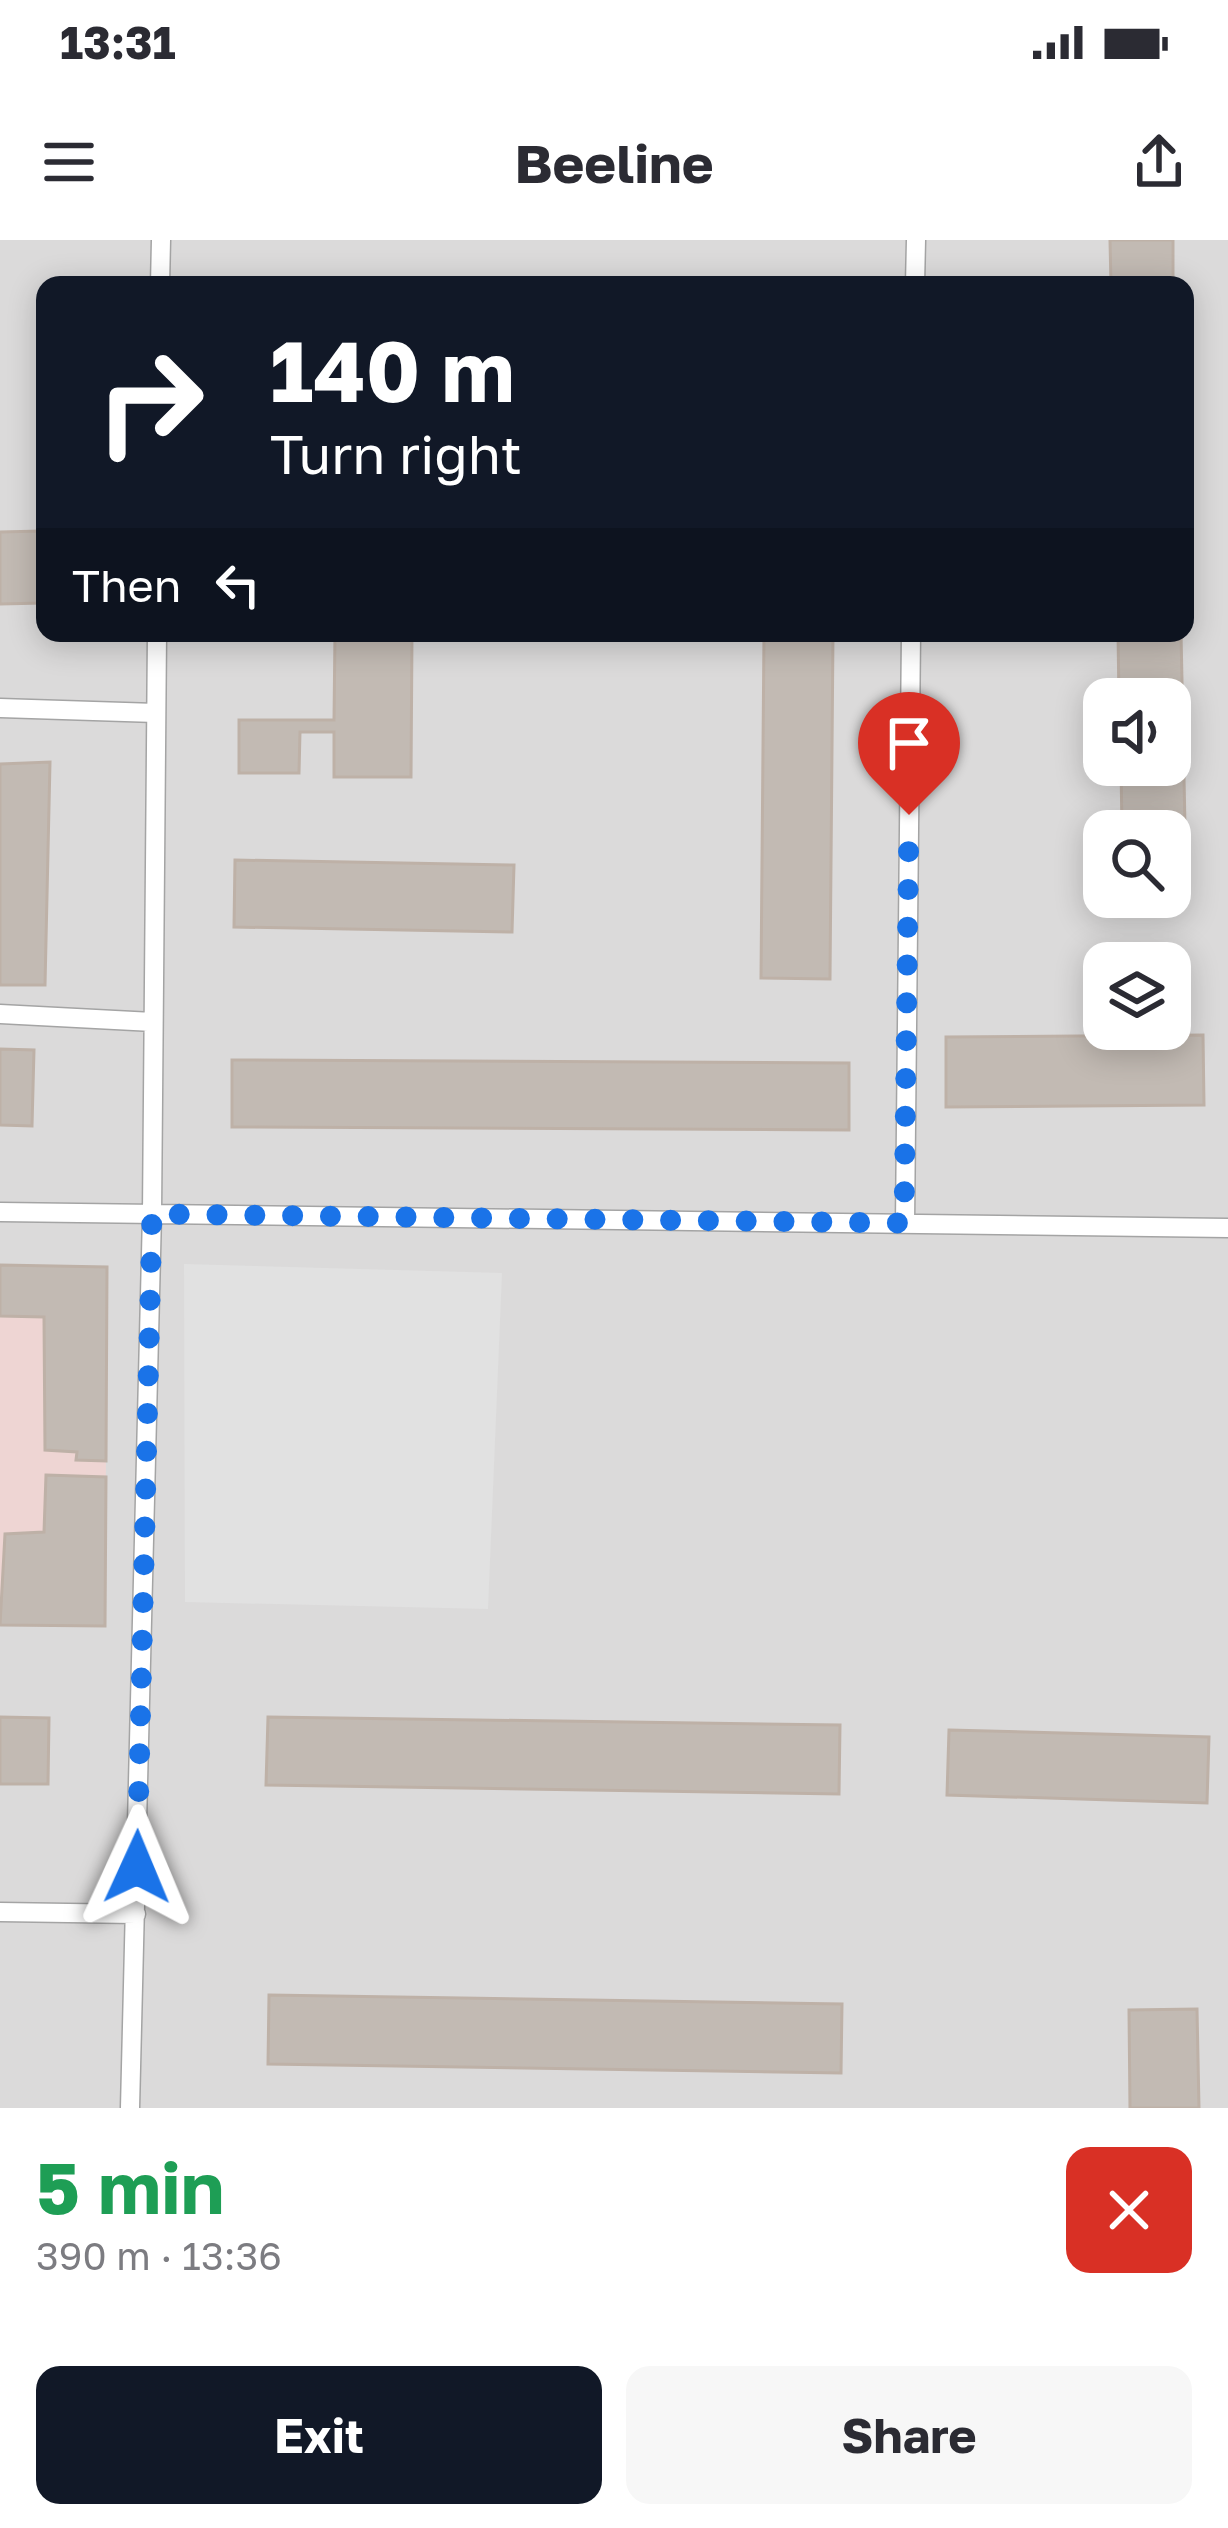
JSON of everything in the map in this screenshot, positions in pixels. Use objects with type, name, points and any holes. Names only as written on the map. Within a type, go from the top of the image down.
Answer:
[{"type":"lane","points":[[160,240],[160,276]]},
{"type":"lane","points":[[916,240],[916,276]]},
{"type":"lane","points":[[130,2108],[152,1214],[157,642]]},
{"type":"lane","points":[[904,1223],[911,642]]},
{"type":"lane","points":[[0,708],[156,713]]},
{"type":"lane","points":[[0,1014],[153,1022]]},
{"type":"lane","points":[[0,1212],[1228,1228]]},
{"type":"lane","points":[[0,1912],[136,1914]]},
{"type":"shaded area","points":[[0,240],[1228,240],[1228,2108],[0,2108]]},
{"type":"shaded area","points":[[184,1264],[502,1273],[488,1609],[185,1602]]},
{"type":"shaded area","points":[[0,1265],[107,1267],[105,1626],[0,1625]]},
{"type":"building","points":[[1110,240],[1173,240],[1173,276],[1111,276]]},
{"type":"building","points":[[36,531],[36,603],[0,604],[0,532]]},
{"type":"building","points":[[335,642],[412,642],[411,777],[334,777],[334,732],[300,732],[299,773],[239,773],[239,720],[334,720]]},
{"type":"building","points":[[764,642],[833,642],[830,979],[761,978]]},
{"type":"building","points":[[1118,642],[1181,642],[1182,678],[1119,678]]},
{"type":"building","points":[[50,762],[45,985],[0,985],[0,764]]},
{"type":"building","points":[[1121,786],[1184,786],[1185,810],[1122,810]]},
{"type":"building","points":[[235,860],[514,865],[512,932],[234,927]]},
{"type":"building","points":[[1191,1035],[1203,1035],[1204,1105],[946,1107],[946,1037],[1083,1036],[1083,1050],[1191,1050]]},
{"type":"building","points":[[0,1049],[34,1050],[32,1126],[0,1125]]},
{"type":"building","points":[[232,1060],[849,1063],[849,1130],[232,1127]]},
{"type":"building","points":[[0,1265],[107,1267],[106,1461],[76,1460],[77,1452],[45,1450],[44,1317],[0,1316]]},
{"type":"building","points":[[46,1475],[106,1477],[105,1626],[0,1625],[5,1534],[44,1532]]},
{"type":"building","points":[[0,1717],[49,1718],[48,1784],[0,1784]]},
{"type":"building","points":[[268,1717],[840,1725],[839,1794],[266,1785]]},
{"type":"building","points":[[949,1730],[1209,1737],[1207,1803],[947,1795]]},
{"type":"building","points":[[269,1995],[842,2004],[841,2073],[268,2064]]},
{"type":"building","points":[[1197,2009],[1199,2108],[1130,2108],[1129,2010]]},
{"type":"route","points":[[137,1867],[152,1214],[904,1223],[909,815]]}]
